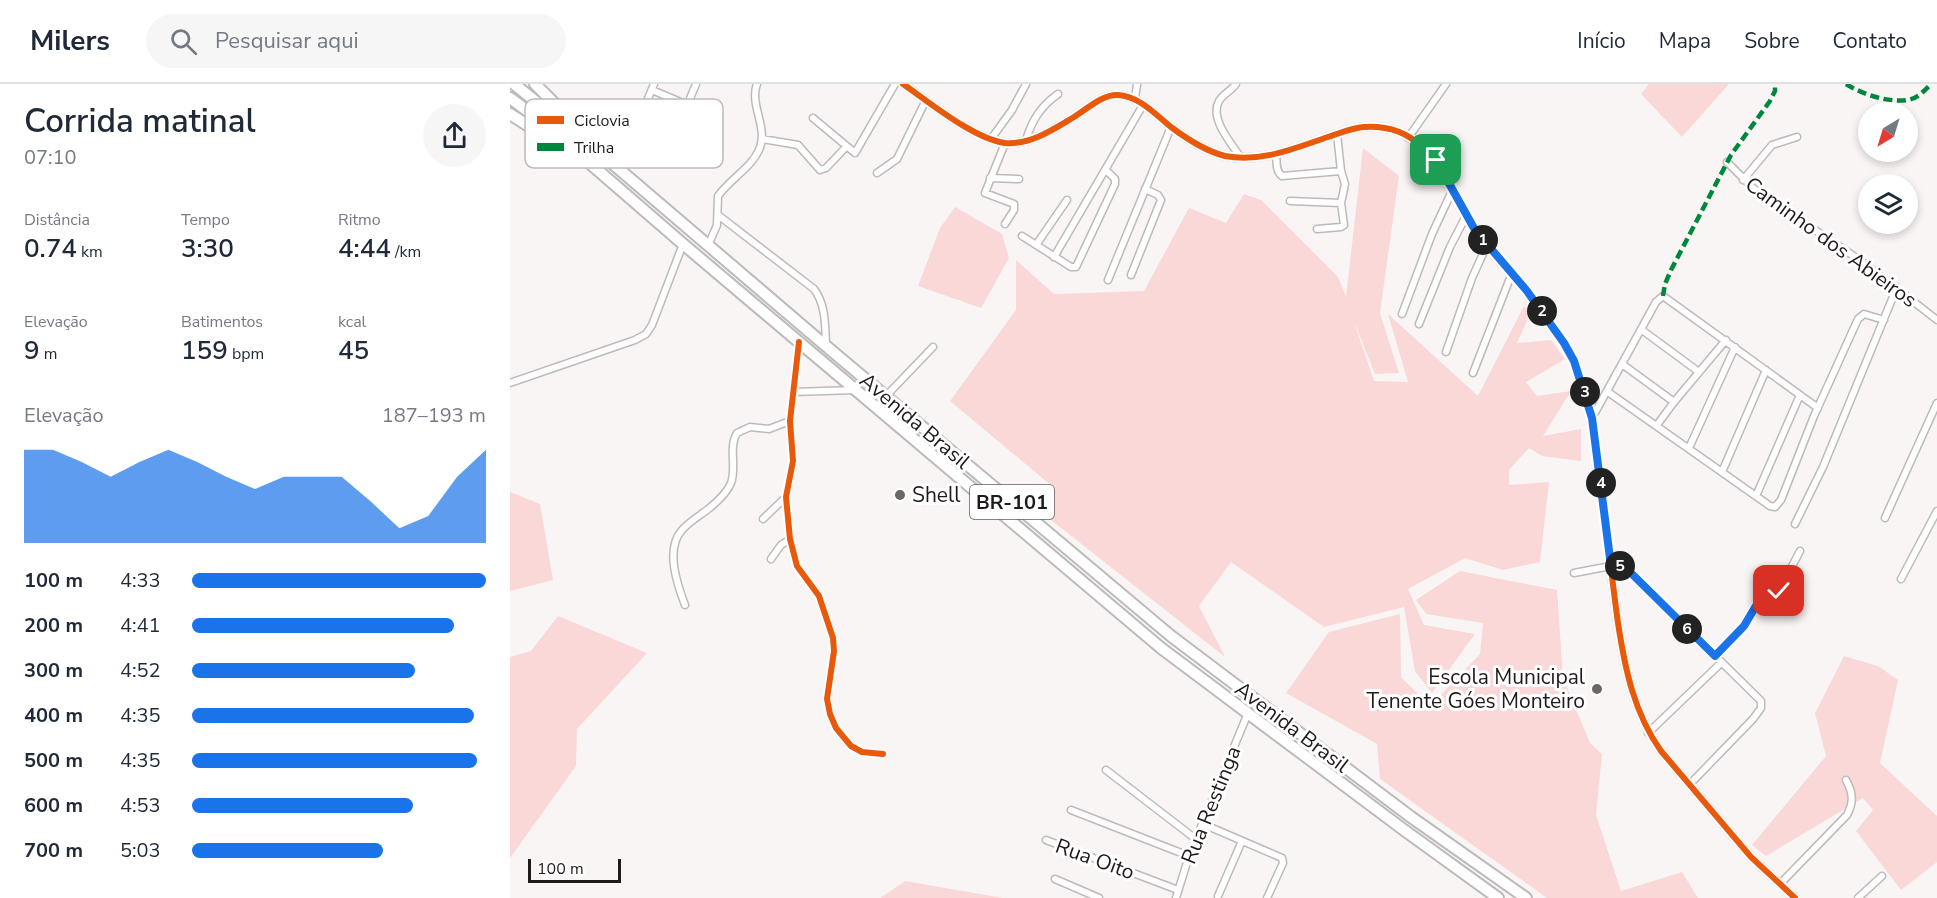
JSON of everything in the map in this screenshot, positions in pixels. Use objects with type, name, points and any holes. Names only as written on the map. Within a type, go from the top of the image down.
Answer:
[{"type":"highway","name":"Avenida Brasil","points":[[514,84],[533,99]]},
{"type":"highway","points":[[535,84],[551,99]]},
{"type":"highway","name":"Avenida Brasil","points":[[510,98],[525,110]]},
{"type":"highway","points":[[510,114],[525,124]]},
{"type":"highway","points":[[595,168],[604,174]]},
{"type":"highway","name":"Avenida Brasil","points":[[597,168],[683,244],[1161,648],[1498,898]]},
{"type":"highway","name":"Avenida Brasil","points":[[618,168],[1171,636],[1411,817],[1526,898]]},
{"type":"street","points":[[690,99],[696,84]]},
{"type":"street","points":[[708,246],[717,225],[718,196],[755,157],[760,148],[762,139],[755,95],[757,84]]},
{"type":"street","points":[[813,118],[855,152],[895,84]]},
{"type":"street","points":[[903,84],[967,128],[1005,143],[1044,135],[1106,97],[1118,95],[1135,99],[1171,127],[1205,149],[1223,155],[1241,158],[1276,154],[1358,127],[1370,126],[1390,130],[1408,138],[1436,160],[1466,216],[1487,245],[1527,291],[1564,343],[1580,375],[1592,418],[1612,586],[1624,662],[1637,708],[1648,733],[1751,857],[1796,898]]},
{"type":"street","points":[[991,139],[1012,110],[1026,84]]},
{"type":"street","points":[[1135,99],[1137,84]]},
{"type":"street","points":[[1236,84],[1220,100],[1216,112],[1223,130],[1241,158]]},
{"type":"street","points":[[1408,138],[1446,84]]},
{"type":"street","points":[[653,87],[674,99]]},
{"type":"street","points":[[1026,140],[1037,114],[1058,94]]},
{"type":"street","points":[[877,173],[897,159],[926,100]]},
{"type":"street","points":[[1054,257],[1143,105]]},
{"type":"street","points":[[1108,280],[1171,127]]},
{"type":"street","points":[[1317,229],[1344,225],[1341,203],[1345,184],[1341,171],[1337,134]]},
{"type":"street","points":[[1743,180],[1772,145],[1797,137]]},
{"type":"street","points":[[762,139],[798,146],[820,170],[826,168],[846,147]]},
{"type":"street","points":[[1005,143],[985,192],[987,195],[1014,204],[1014,210],[1005,224]]},
{"type":"street","points":[[1276,154],[1278,174],[1282,176],[1341,171]]},
{"type":"street","name":"Caminho dos Abieiros","points":[[1727,162],[1743,180],[1897,287],[1937,320]]},
{"type":"street","points":[[1022,236],[1071,267],[1076,267],[1115,184],[1115,179],[1106,170]]},
{"type":"street","points":[[990,178],[1019,179]]},
{"type":"street","points":[[1131,275],[1161,200],[1158,195],[1145,189]]},
{"type":"street","points":[[1402,314],[1432,234],[1452,191]]},
{"type":"street","points":[[1036,245],[1067,200]]},
{"type":"street","points":[[1290,201],[1341,203]]},
{"type":"street","points":[[718,215],[814,289],[819,296],[824,314],[826,346]]},
{"type":"street","points":[[1419,324],[1450,247],[1466,216]]},
{"type":"street","points":[[510,383],[635,340],[646,334],[652,325],[683,244]]},
{"type":"street","points":[[1446,352],[1472,278],[1487,245]]},
{"type":"street","points":[[1473,373],[1512,273]]},
{"type":"street","points":[[1795,524],[1823,467],[1897,287]]},
{"type":"street","points":[[1592,418],[1656,302],[1663,296],[1818,408]]},
{"type":"street","points":[[1608,392],[1770,506],[1775,507],[1779,504],[1818,408],[1860,316],[1865,314],[1884,320]]},
{"type":"street","points":[[1642,330],[1699,372]]},
{"type":"street","points":[[1657,425],[1726,340]]},
{"type":"street","points":[[799,342],[789,422],[794,454],[786,497],[790,539],[797,567],[819,596],[833,638],[834,651],[828,699],[830,714],[836,728],[851,746],[862,752],[883,754]]},
{"type":"street","points":[[886,396],[933,347]]},
{"type":"street","points":[[1689,448],[1735,347]]},
{"type":"street","points":[[1622,364],[1674,402]]},
{"type":"street","points":[[1722,472],[1766,370]]},
{"type":"street","name":"Avenida Brasil","points":[[793,392],[855,390]]},
{"type":"street","points":[[1756,496],[1800,395]]},
{"type":"street","points":[[1885,518],[1937,403]]},
{"type":"street","points":[[685,605],[676,577],[674,561],[674,544],[680,533],[714,505],[730,486],[733,445],[737,433],[746,428],[769,429],[789,422]]},
{"type":"street","points":[[763,519],[786,497]]},
{"type":"street","points":[[1901,579],[1937,511]]},
{"type":"street","points":[[771,559],[781,545],[790,539]]},
{"type":"street","points":[[1715,656],[1744,626],[1760,599],[1779,591],[1800,551]]},
{"type":"street","points":[[1574,573],[1619,565],[1629,571],[1757,696],[1762,705],[1753,719],[1690,784]]},
{"type":"street","points":[[1648,733],[1721,663]]},
{"type":"street","name":"Rua Restinga","points":[[1176,898],[1190,856],[1248,713]]},
{"type":"street","points":[[1107,770],[1197,840]]},
{"type":"street","points":[[1780,884],[1846,815],[1852,804],[1853,796],[1846,780]]},
{"type":"street","points":[[1071,810],[1190,856]]},
{"type":"street","points":[[1203,824],[1283,859],[1267,898]]},
{"type":"street","name":"Rua Oito","points":[[1046,840],[1178,890]]},
{"type":"street","points":[[1218,896],[1242,841]]},
{"type":"street","points":[[1858,898],[1882,876]]},
{"type":"street","points":[[1055,879],[1099,898]]},
{"type":"shaded area","points":[[1649,84],[1729,84],[1682,137],[1641,94]]},
{"type":"shaded area","points":[[1363,148],[1399,176],[1380,313],[1399,373],[1375,374],[1353,319],[1374,381],[1408,382],[1388,314],[1478,396],[1524,306],[1530,314],[1517,343],[1551,340],[1565,359],[1526,382],[1537,396],[1571,391],[1543,436],[1581,429],[1581,461],[1542,456],[1529,448],[1509,470],[1509,485],[1549,482],[1540,562],[1503,570],[1465,558],[1408,589],[1424,625],[1475,634],[1432,693],[1415,671],[1404,607],[1324,627],[1231,562],[1199,606],[1225,657],[1037,509],[1053,487],[950,401],[1016,310],[1016,260],[1054,294],[1144,291],[1189,208],[1226,223],[1244,194],[1261,200],[1338,277],[1346,297]]},
{"type":"shaded area","points":[[955,207],[1002,234],[1009,258],[981,308],[918,286],[940,228]]},
{"type":"shaded area","points":[[510,492],[540,504],[553,580],[510,591]]},
{"type":"shaded area","points":[[1460,571],[1557,590],[1563,678],[1590,743],[1602,754],[1596,815],[1621,891],[1682,872],[1698,898],[1547,898],[1380,779],[1377,744],[1286,693],[1329,632],[1400,614],[1401,677],[1430,706],[1480,654],[1483,623],[1426,614],[1416,600]]},
{"type":"shaded area","points":[[558,616],[647,653],[577,729],[576,766],[510,858],[510,657],[531,651]]},
{"type":"shaded area","points":[[1844,656],[1878,666],[1898,680],[1880,763],[1937,816],[1937,862],[1901,890],[1856,831],[1873,810],[1863,798],[1766,856],[1752,845],[1826,756],[1815,713]]},
{"type":"shaded area","points":[[905,881],[1003,898],[880,898]]},
{"type":"marked path","points":[[1663,296],[1671,270],[1731,155],[1770,101],[1775,91],[1775,84]]},
{"type":"marked path","points":[[1846,84],[1875,97],[1900,101],[1914,98],[1931,84]]},
{"type":"cycle path","points":[[903,84],[966,127],[980,135],[1005,143],[1015,143],[1042,135],[1101,99],[1112,95],[1126,96],[1140,102],[1190,140],[1225,156],[1238,158],[1265,156],[1364,127],[1386,128],[1418,143],[1440,171],[1482,240],[1558,333],[1580,377],[1590,413],[1600,474],[1615,604],[1624,657],[1632,690],[1644,721],[1661,751],[1751,857],[1795,898]]},
{"type":"cycle path","points":[[799,342],[790,421],[793,461],[786,497],[790,539],[797,566],[819,596],[833,638],[834,651],[827,699],[836,728],[851,746],[862,752],[883,754]]},
{"type":"place","name":"Shell","points":[[900,495]]},
{"type":"place","name":"Escola Municipal Tenente Góes Monteiro","points":[[1597,689]]},
{"type":"route","points":[[1436,160],[1475,230],[1527,291],[1574,361],[1592,418],[1611,566],[1619,565],[1626,568],[1715,656],[1741,630],[1762,596],[1779,591]]}]
